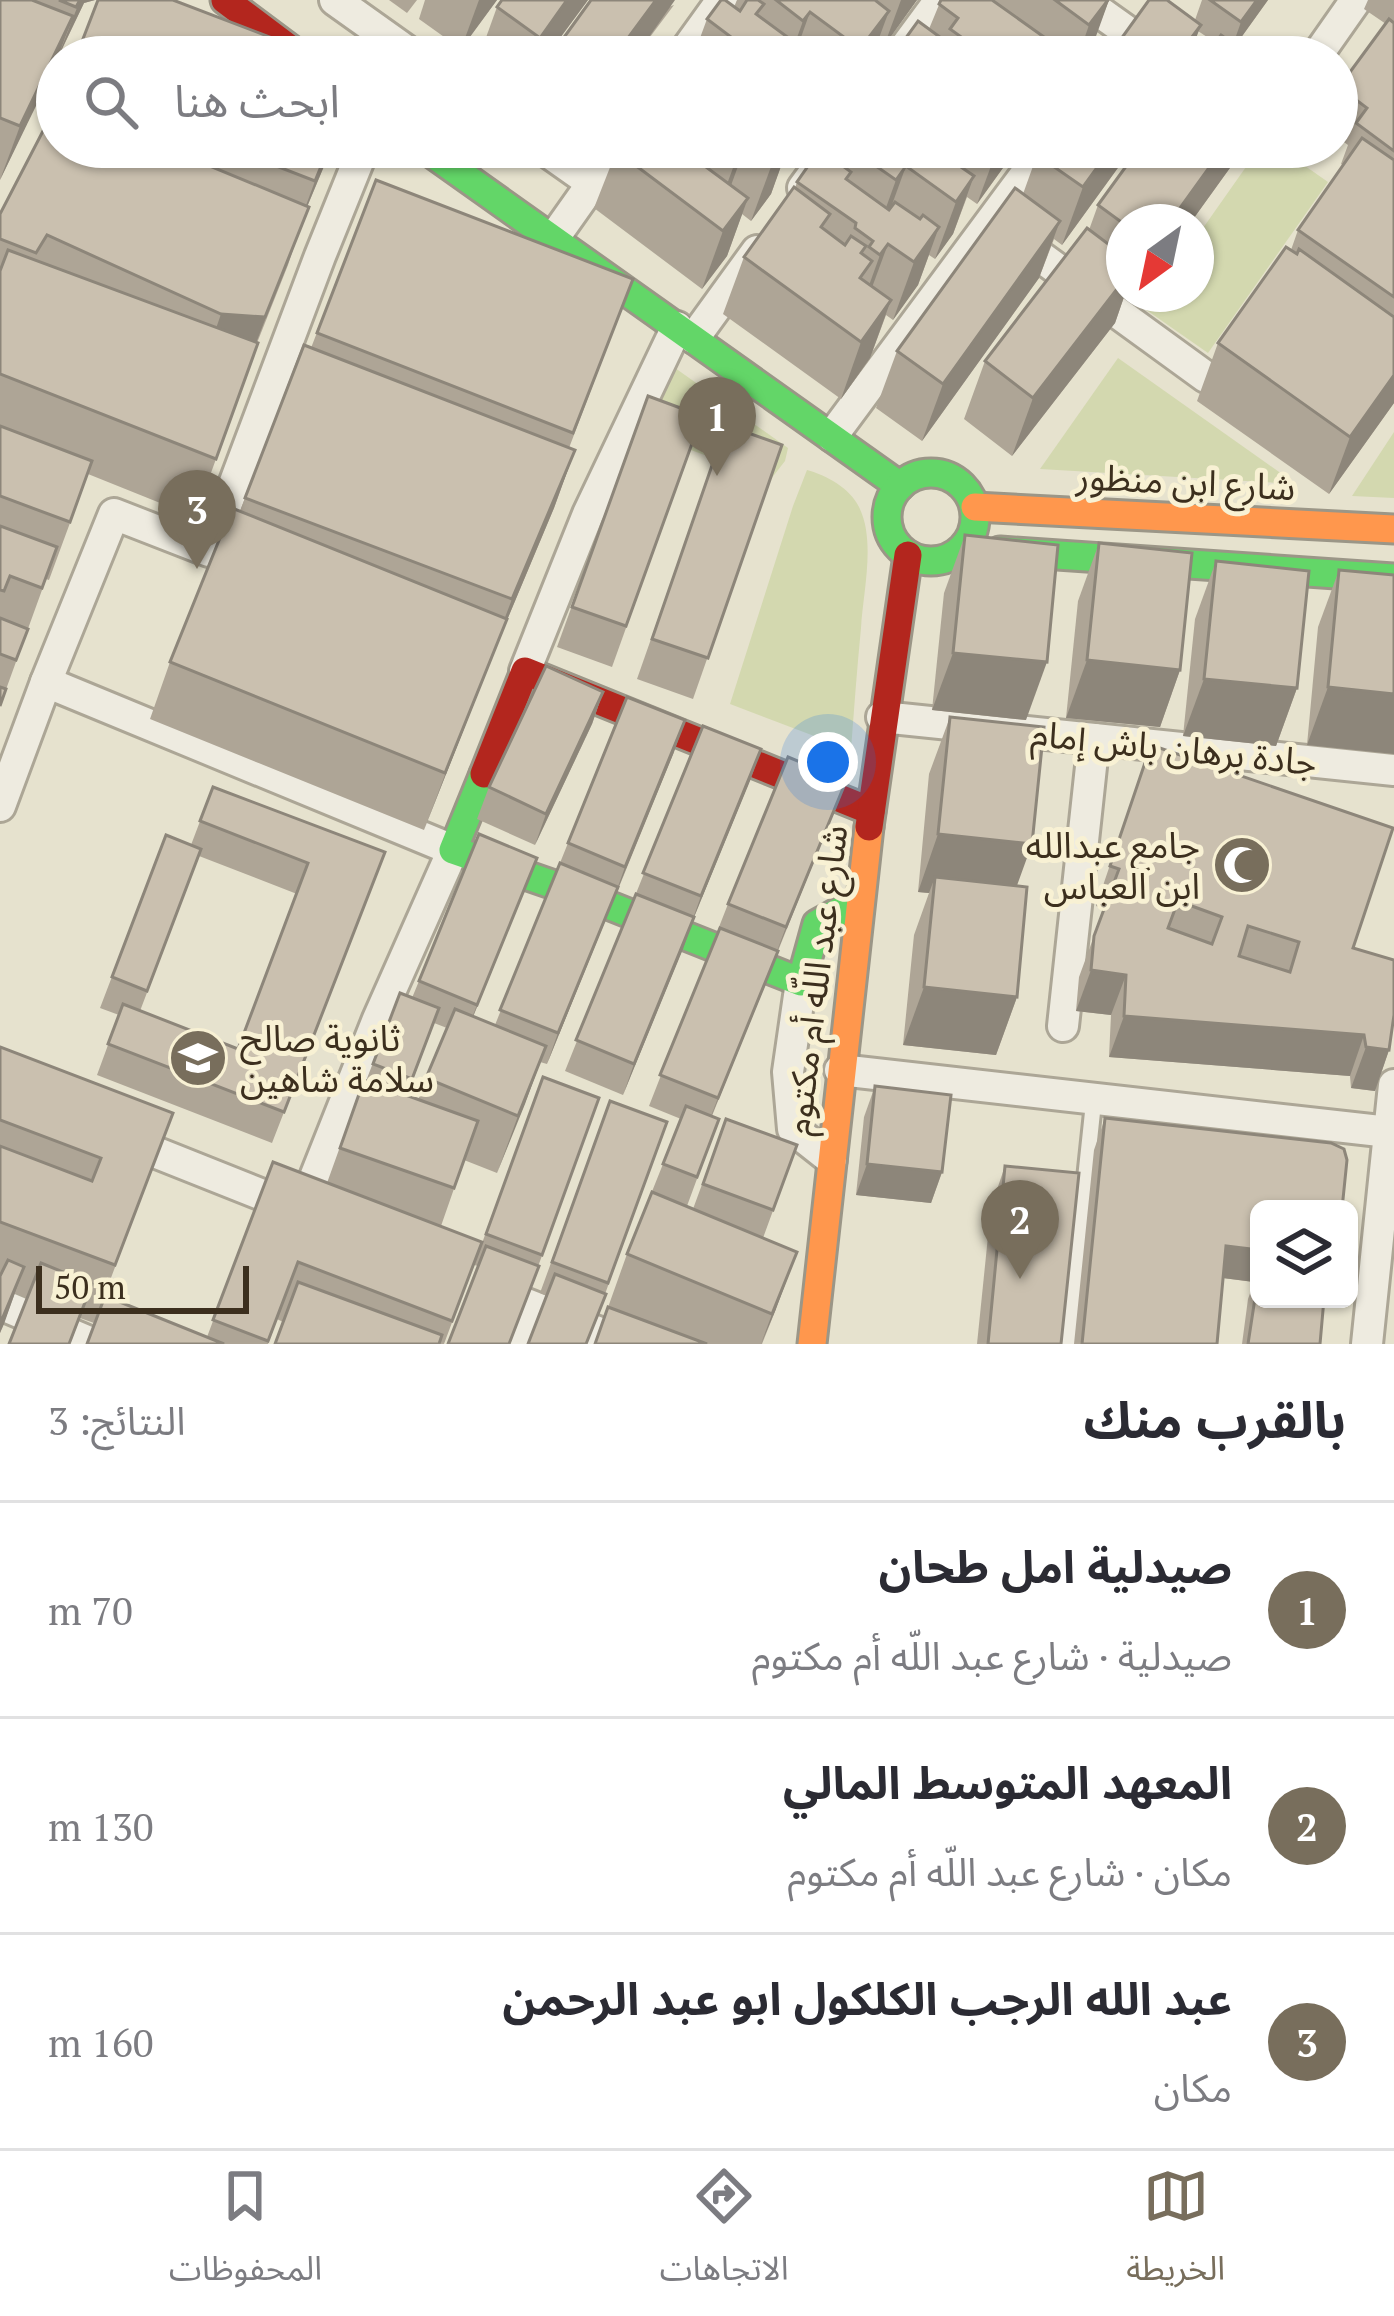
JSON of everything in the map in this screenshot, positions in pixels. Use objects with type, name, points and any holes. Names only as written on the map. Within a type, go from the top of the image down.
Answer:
[{"type":"main road","points":[[225,0],[273,36]]},
{"type":"main road","points":[[453,168],[900,486]]},
{"type":"main road","points":[[923,473],[950,477],[961,484],[975,507],[972,536],[951,557],[937,561],[908,555],[891,535],[887,522],[892,497],[900,486],[923,473]]},
{"type":"main road","name":"شارع ابن منظور","points":[[975,507],[1394,529]]},
{"type":"main road","points":[[963,548],[1394,578]]},
{"type":"main road","name":"شارع عبد اللّه أم مكتوم","points":[[812,1344],[882,717],[908,555]]},
{"type":"main road","points":[[860,900],[818,924],[801,982],[583,895],[453,850],[525,671],[871,811]]},
{"type":"street","points":[[335,0],[386,36]]},
{"type":"street","points":[[913,36],[940,0]]},
{"type":"street","points":[[1083,0],[1114,36]]},
{"type":"street","points":[[1331,36],[1356,0]]},
{"type":"street","points":[[692,36],[709,4]]},
{"type":"street","points":[[0,806],[114,514],[209,551],[356,168]]},
{"type":"street","points":[[571,168],[592,183]]},
{"type":"street","points":[[553,239],[602,168]]},
{"type":"street","points":[[525,671],[588,514],[686,333],[818,168]]},
{"type":"street","points":[[832,436],[1031,168]]},
{"type":"street","points":[[992,221],[1206,377]]},
{"type":"street","points":[[46,682],[453,850],[378,1019],[312,1215],[86,1125]]},
{"type":"street","name":"جادة برهان باش إمام","points":[[882,717],[1394,770]]},
{"type":"street","points":[[1064,1025],[1094,739]]},
{"type":"street","points":[[801,982],[788,1072],[793,1129],[831,1159]]},
{"type":"street","points":[[840,1070],[1389,1132]]},
{"type":"street","points":[[1366,1344],[1394,1085]]},
{"type":"street","points":[[451,1273],[628,1344]]},
{"type":"street","points":[[0,1304],[94,1344]]},
{"type":"street","points":[[523,1344],[537,1310]]},
{"type":"lane","points":[[1069,1344],[1094,1098]]},
{"type":"green space","points":[[1245,168],[1308,168],[1328,182],[1208,353],[1149,312],[1214,312],[1214,212]]},
{"type":"green space","points":[[1118,358],[1296,484],[1040,469]]},
{"type":"green space","points":[[668,363],[788,448],[785,461],[771,479],[641,432]]},
{"type":"green space","points":[[1394,432],[1394,498],[1352,496]]},
{"type":"green space","points":[[807,470],[850,494],[867,535],[851,750],[730,704]]},
{"type":"building","points":[[0,0],[32,0],[73,16],[63,36],[36,36],[36,93],[20,126],[0,118]]},
{"type":"building","points":[[98,0],[173,0],[267,36],[84,36]]},
{"type":"building","points":[[502,0],[567,0],[541,36],[497,7]]},
{"type":"building","points":[[591,0],[656,0],[629,36],[565,36]]},
{"type":"building","points":[[721,0],[740,11],[747,0],[758,0],[764,4],[756,14],[786,36],[730,36],[707,19]]},
{"type":"building","points":[[776,0],[875,0],[889,11],[870,36],[842,36],[810,12],[803,21]]},
{"type":"building","points":[[941,0],[992,0],[1043,36],[960,36],[950,29],[958,18],[939,4]]},
{"type":"building","points":[[1055,0],[1108,0],[1089,25]]},
{"type":"building","points":[[1149,0],[1167,0],[1201,25],[1193,36],[1123,36]]},
{"type":"building","points":[[1210,0],[1257,0],[1241,22]]},
{"type":"building","points":[[1389,19],[1394,23],[1394,151],[1358,124],[1367,108],[1358,101],[1358,61]]},
{"type":"building","points":[[918,21],[938,36],[907,36]]},
{"type":"building","points":[[1362,138],[1394,160],[1394,297],[1298,230],[1341,168],[1358,168]]},
{"type":"building","points":[[36,145],[36,168],[215,168],[309,207],[265,317],[221,314],[47,235],[36,253],[0,239],[0,214]]},
{"type":"building","points":[[281,168],[320,168],[315,181]]},
{"type":"building","points":[[639,168],[707,168],[748,198],[723,231]]},
{"type":"building","points":[[807,168],[846,168],[851,172],[846,179],[889,210],[895,202],[939,227],[914,262],[888,244],[880,255],[869,247],[873,241],[855,228],[856,223],[797,182]]},
{"type":"building","points":[[879,168],[905,168],[896,180]]},
{"type":"building","points":[[909,168],[962,168],[974,176],[956,202]]},
{"type":"building","points":[[1056,168],[1097,168],[1083,187]]},
{"type":"building","points":[[1125,168],[1209,168],[1183,204],[1106,204],[1106,211],[1098,205]]},
{"type":"building","points":[[376,180],[633,279],[573,433],[317,333]]},
{"type":"building","points":[[794,187],[830,214],[821,227],[845,245],[851,236],[866,246],[861,253],[872,261],[860,278],[891,300],[861,342],[744,257]]},
{"type":"building","points":[[1015,188],[1060,221],[943,384],[897,351]]},
{"type":"building","points":[[1087,228],[1106,242],[1106,303],[1033,398],[985,361]]},
{"type":"building","points":[[1286,247],[1297,254],[1299,249],[1394,317],[1394,375],[1350,437],[1218,343]]},
{"type":"building","points":[[8,250],[258,343],[216,459],[0,374],[0,271]]},
{"type":"building","points":[[304,345],[575,450],[512,599],[245,498]]},
{"type":"building","points":[[648,396],[702,416],[626,626],[572,607]]},
{"type":"building","points":[[726,425],[782,445],[708,658],[652,639]]},
{"type":"building","points":[[0,426],[92,461],[70,522],[0,496]]},
{"type":"building","points":[[232,508],[507,619],[445,773],[170,662]]},
{"type":"building","points":[[0,526],[57,547],[42,588],[10,576],[4,591],[0,590]]},
{"type":"building","points":[[965,535],[1058,545],[1047,662],[953,653]]},
{"type":"building","points":[[1099,543],[1192,553],[1180,670],[1087,660]]},
{"type":"building","points":[[1216,561],[1309,571],[1297,688],[1204,679]]},
{"type":"building","points":[[1339,570],[1394,575],[1394,694],[1328,687]]},
{"type":"building","points":[[0,618],[28,629],[16,660],[0,654]]},
{"type":"building","points":[[546,666],[603,692],[546,814],[489,787]]},
{"type":"building","points":[[627,697],[685,720],[625,867],[568,843]]},
{"type":"building","points":[[950,717],[1044,727],[1032,844],[938,834]]},
{"type":"building","points":[[703,726],[761,749],[701,896],[643,873]]},
{"type":"building","name":"جامع عبدالله ابن العباس","points":[[1151,745],[1393,828],[1353,948],[1394,960],[1389,1050],[1366,1047],[1364,1035],[1124,1016],[1126,975],[1091,970],[1094,936],[1119,869],[1110,866]],"holes":[[[1178,901],[1222,917],[1212,944],[1168,928]],[[1248,926],[1299,942],[1290,972],[1239,956]]]},
{"type":"building","points":[[788,757],[846,781],[786,927],[728,904]]},
{"type":"building","points":[[213,787],[385,852],[284,1112],[108,1044],[123,1004],[238,1049],[308,863],[200,821]]},
{"type":"building","points":[[479,834],[537,858],[477,1005],[419,981]]},
{"type":"building","points":[[166,835],[201,849],[147,991],[112,977]]},
{"type":"building","points":[[560,863],[618,887],[558,1033],[500,1010]]},
{"type":"building","points":[[935,877],[1027,887],[1017,997],[924,987]]},
{"type":"building","points":[[636,894],[694,917],[634,1064],[576,1040]]},
{"type":"building","points":[[720,928],[778,951],[718,1098],[660,1075]]},
{"type":"building","points":[[400,993],[439,1008],[412,1079],[373,1064]]},
{"type":"building","points":[[455,1009],[546,1046],[518,1116],[426,1078]]},
{"type":"building","points":[[0,1047],[173,1113],[115,1265],[0,1222],[0,1146],[92,1181],[101,1158],[0,1120]]},
{"type":"building","points":[[543,1077],[599,1098],[542,1255],[486,1234]]},
{"type":"building","points":[[364,1080],[478,1121],[454,1188],[340,1148]]},
{"type":"building","points":[[875,1086],[951,1095],[942,1172],[867,1164]]},
{"type":"building","points":[[610,1101],[667,1122],[608,1283],[552,1262]]},
{"type":"building","points":[[686,1106],[719,1119],[697,1177],[663,1164]]},
{"type":"building","points":[[1105,1118],[1331,1143],[1344,1149],[1343,1200],[1250,1200],[1250,1249],[1226,1246],[1217,1344],[1082,1344]]},
{"type":"building","points":[[726,1119],[797,1145],[773,1210],[703,1184]]},
{"type":"building","points":[[273,1162],[482,1242],[452,1321],[298,1262],[268,1341],[213,1320]]},
{"type":"building","points":[[1005,1166],[1079,1173],[1061,1344],[988,1344]]},
{"type":"building","points":[[652,1192],[797,1252],[772,1314],[627,1254]]},
{"type":"building","points":[[486,1246],[539,1266],[509,1344],[448,1344]]},
{"type":"building","points":[[8,1260],[24,1267],[0,1324],[0,1276]]},
{"type":"building","points":[[41,1263],[92,1284],[69,1344],[9,1344]]},
{"type":"building","points":[[555,1274],[606,1294],[586,1344],[528,1344]]},
{"type":"building","points":[[298,1282],[442,1335],[439,1344],[275,1344]]},
{"type":"building","points":[[105,1296],[224,1344],[87,1344]]},
{"type":"building","points":[[608,1307],[707,1344],[595,1344]]},
{"type":"building","points":[[1254,1308],[1323,1308],[1320,1344],[1248,1344]]},
{"type":"traffic: fast","points":[[453,168],[900,486]]},
{"type":"traffic: fast","points":[[931,473],[948,476],[962,486],[972,500],[975,517],[972,534],[962,548],[948,558],[931,561],[914,558],[900,548],[890,534],[887,517],[890,500],[900,486],[914,476],[931,473]]},
{"type":"traffic: fast","points":[[1000,551],[1394,578]]},
{"type":"traffic: fast","points":[[484,774],[453,850],[583,895],[801,982],[817,924],[860,900]]},
{"type":"traffic: slow","points":[[975,507],[1394,529]]},
{"type":"traffic: slow","points":[[812,1344],[869,827]]},
{"type":"traffic: jam","points":[[225,0],[273,36]]},
{"type":"traffic: jam","points":[[869,827],[908,555]]},
{"type":"traffic: jam","points":[[484,774],[525,671],[871,811]]},
{"type":"place","name":"صيدلية امل طحان","points":[[717,476]]},
{"type":"place","name":"عبد الله الرجب الكلكول ابو عبد الرحمن","points":[[197,569]]},
{"type":"place","name":"جامع عبدالله ابن العباس","points":[[1242,865]]},
{"type":"place","name":"ثانوية صالح سلامة شاهين","points":[[198,1058]]},
{"type":"place","name":"المعهد المتوسط المالي","points":[[1020,1279]]}]
